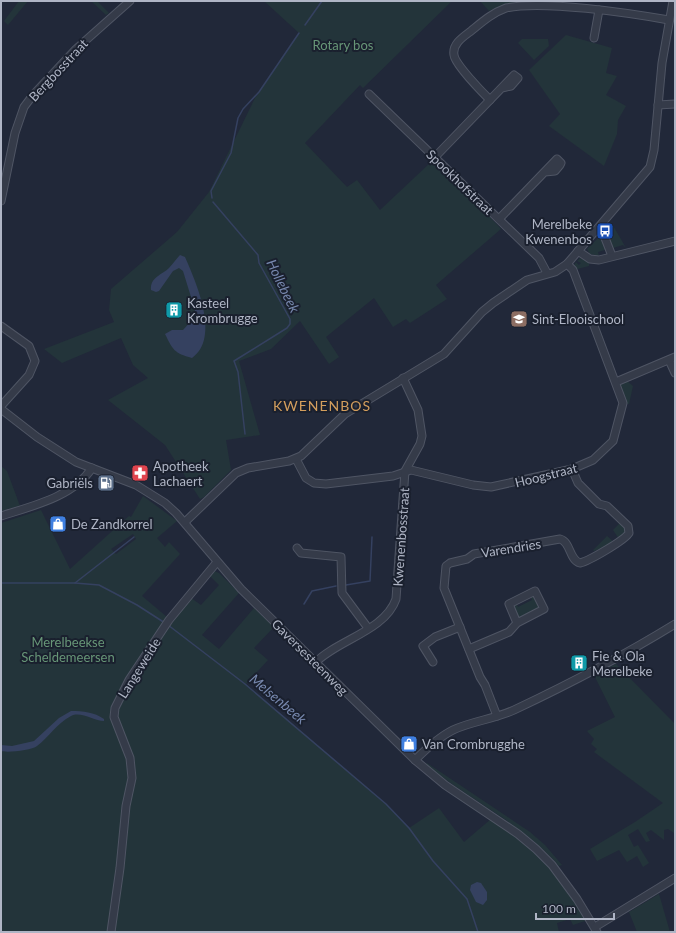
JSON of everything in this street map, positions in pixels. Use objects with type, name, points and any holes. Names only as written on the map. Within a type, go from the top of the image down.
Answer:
[{"type":"street","name":"Bergbosstraat","points":[[1,201],[15,133],[24,107],[33,95],[76,49],[130,1]]},
{"type":"street","points":[[185,522],[231,476],[242,469],[296,459],[307,451],[345,414],[444,354],[482,312],[493,303],[527,280],[547,273],[555,272],[567,264],[650,167],[654,150],[662,63],[673,1]]},
{"type":"street","points":[[490,100],[456,61],[454,55],[457,43],[486,18],[505,8],[530,4],[581,4],[599,10],[669,20]]},
{"type":"street","points":[[594,38],[599,10]]},
{"type":"street","points":[[435,157],[502,88]]},
{"type":"street","name":"Spookhofstraat","points":[[369,94],[539,258],[547,273]]},
{"type":"street","points":[[658,105],[675,104]]},
{"type":"street","points":[[499,220],[545,172]]},
{"type":"street","points":[[602,224],[605,238],[612,256]]},
{"type":"street","points":[[578,251],[584,257],[594,260],[675,241]]},
{"type":"street","name":"Hoogstraat","points":[[296,459],[306,478],[320,484],[393,476],[411,470],[473,485],[491,487],[572,470],[593,460],[613,441],[623,403],[573,270],[567,264]]},
{"type":"street","points":[[1,326],[29,346],[35,360],[29,375],[1,408]]},
{"type":"street","points":[[616,382],[672,359],[675,373]]},
{"type":"street","name":"Kwenenbosstraat","points":[[315,663],[323,656],[368,628],[389,612],[396,599],[405,471],[420,444],[422,430],[415,401],[403,378]]},
{"type":"street","name":"Gaversesteenweg","points":[[1,408],[37,437],[60,453],[76,462],[125,480],[165,503],[185,522],[241,589],[415,760],[445,785],[518,834],[536,848],[552,864],[596,930]]},
{"type":"street","points":[[1,516],[39,504],[62,493],[84,477],[92,468]]},
{"type":"street","name":"Varendries","points":[[498,716],[444,588],[446,566],[450,563],[467,559],[474,554],[560,539],[565,542],[574,560],[580,563],[606,550],[628,536],[628,526],[607,506],[599,504],[578,484],[572,470]]},
{"type":"street","points":[[297,548],[301,553],[341,557],[342,593],[368,628]]},
{"type":"street","name":"Langeweide","points":[[111,932],[126,806],[132,778],[131,763],[116,724],[115,712],[118,702],[129,680],[168,621],[217,562]]},
{"type":"street","points":[[469,649],[510,632],[517,623],[544,609],[535,591],[509,604],[517,623]]},
{"type":"street","points":[[415,760],[434,743],[453,730],[498,716],[547,694],[610,662],[675,624]]},
{"type":"street","points":[[433,662],[423,646],[435,637],[460,627]]},
{"type":"street","points":[[596,930],[675,878]]},
{"type":"green space","points":[[19,1],[28,1],[8,25],[4,21]]},
{"type":"green space","points":[[91,1],[97,1],[109,13],[106,15]]},
{"type":"green space","name":"Rotary bos","points":[[264,1],[452,1],[363,88],[360,85],[305,143],[347,187],[357,180],[380,210],[431,162],[477,203],[501,229],[436,285],[447,299],[410,323],[406,319],[393,327],[374,298],[326,337],[339,357],[329,364],[300,321],[271,349],[239,361],[260,435],[226,440],[231,470],[204,497],[200,499],[165,445],[108,400],[148,378],[133,365],[121,338],[62,363],[44,349],[114,322],[109,310],[111,289],[177,232],[209,192],[255,98],[299,33]]},
{"type":"green space","points":[[480,1],[522,1],[506,4],[489,11]]},
{"type":"green space","points":[[566,35],[612,48],[606,73],[617,76],[606,95],[626,106],[618,120],[617,134],[604,166],[549,126],[560,114],[529,70]]},
{"type":"green space","points":[[522,39],[548,39],[549,46],[534,60],[518,43]]},
{"type":"green space","points":[[611,222],[626,248],[623,245],[613,248],[606,231]]},
{"type":"green space","points":[[600,236],[608,249],[598,252],[599,256],[590,254],[587,249]]},
{"type":"green space","points":[[580,258],[589,262],[589,266],[577,269],[574,265],[576,262],[579,265],[581,263],[577,261]]},
{"type":"green space","points":[[627,381],[633,386],[629,404],[625,403],[620,387],[622,383]]},
{"type":"green space","points":[[1,466],[7,471],[20,506],[1,511]]},
{"type":"green space","name":"Merelbeekse Scheldemeersen","points":[[143,496],[177,521],[157,538],[165,547],[169,542],[180,554],[142,596],[167,617],[112,710],[130,768],[109,932],[1,932],[1,523],[41,510],[70,569],[129,516],[131,517]],"holes":[[[133,534],[136,539],[116,554],[111,549]]]},
{"type":"green space","points":[[620,523],[625,526],[627,531],[619,539],[613,530]]},
{"type":"green space","points":[[607,536],[614,542],[604,549],[594,551],[593,550]]},
{"type":"green space","points":[[214,571],[219,573],[239,593],[202,635],[219,649],[254,608],[274,627],[254,648],[268,660],[246,684],[386,804],[409,828],[439,808],[464,842],[491,819],[532,850],[551,868],[588,920],[573,925],[570,919],[557,923],[559,932],[112,932],[129,803],[135,772],[117,716],[130,686],[149,655],[191,598],[201,605],[219,585],[210,576]]},
{"type":"green space","points":[[530,596],[534,596],[540,605],[539,608],[519,618],[514,606],[516,603],[518,607],[532,600]]},
{"type":"green space","points":[[616,664],[675,724],[675,831],[674,833],[668,829],[664,830],[664,840],[651,830],[646,833],[650,841],[646,842],[638,829],[628,835],[634,847],[638,845],[649,863],[643,867],[637,856],[627,862],[619,850],[597,861],[590,849],[663,803],[594,752],[597,749],[591,744],[594,739],[587,731],[615,717],[594,675]]},
{"type":"green space","points":[[427,763],[530,832],[545,845],[562,865],[559,866],[512,824],[443,778],[426,765]]},
{"type":"green space","points":[[659,894],[670,932],[637,932],[629,912]]},
{"type":"water","points":[[180,255],[185,257],[204,309],[205,337],[200,349],[192,358],[175,350],[165,334],[172,330],[183,330],[194,318],[195,310],[183,271],[179,268],[173,271],[159,291],[156,292],[151,290],[154,279],[169,268]]},
{"type":"water","points":[[71,711],[92,713],[104,719],[104,721],[96,720],[83,715],[71,716],[61,722],[37,746],[25,750],[1,751],[1,745],[12,746],[34,741],[59,718]]},
{"type":"water","points":[[477,882],[481,883],[487,892],[487,900],[483,905],[476,902],[470,890],[471,885]]},
{"type":"waterway","name":"Hollebeek","points":[[305,25],[322,1]]},
{"type":"waterway","name":"Hollebeek","points":[[212,198],[211,191],[231,153],[238,118],[243,109],[259,92],[299,33]]},
{"type":"waterway","name":"Hollebeek","points":[[213,202],[258,255],[259,263],[290,319],[290,324],[287,328],[234,361],[238,372],[245,434]]},
{"type":"waterway","points":[[75,583],[134,537]]},
{"type":"waterway","points":[[346,585],[370,581],[372,537]]},
{"type":"waterway","name":"Melsenbeek","points":[[1,583],[75,583],[99,585],[137,605],[165,623]]},
{"type":"waterway","points":[[304,604],[312,591],[336,586]]},
{"type":"waterway","name":"Melsenbeek","points":[[168,625],[245,684],[386,804],[409,828],[433,861],[467,899],[478,932]]},
{"type":"place","name":"Merelbeke Kwenenbos","points":[[605,231]]},
{"type":"place","name":"Kasteel Krombrugge","points":[[174,310]]},
{"type":"place","name":"Sint-Elooischool","points":[[519,319]]},
{"type":"place","name":"Apotheek Lachaert","points":[[140,473]]},
{"type":"place","name":"Gabriëls","points":[[106,483]]},
{"type":"place","name":"De Zandkorrel","points":[[58,524]]},
{"type":"place","name":"Fie & Ola Merelbeke","points":[[579,663]]},
{"type":"place","name":"Van Crombrugghe","points":[[409,744]]},
{"type":"district","name":"KWENENBOS","points":[[322,406]]}]
